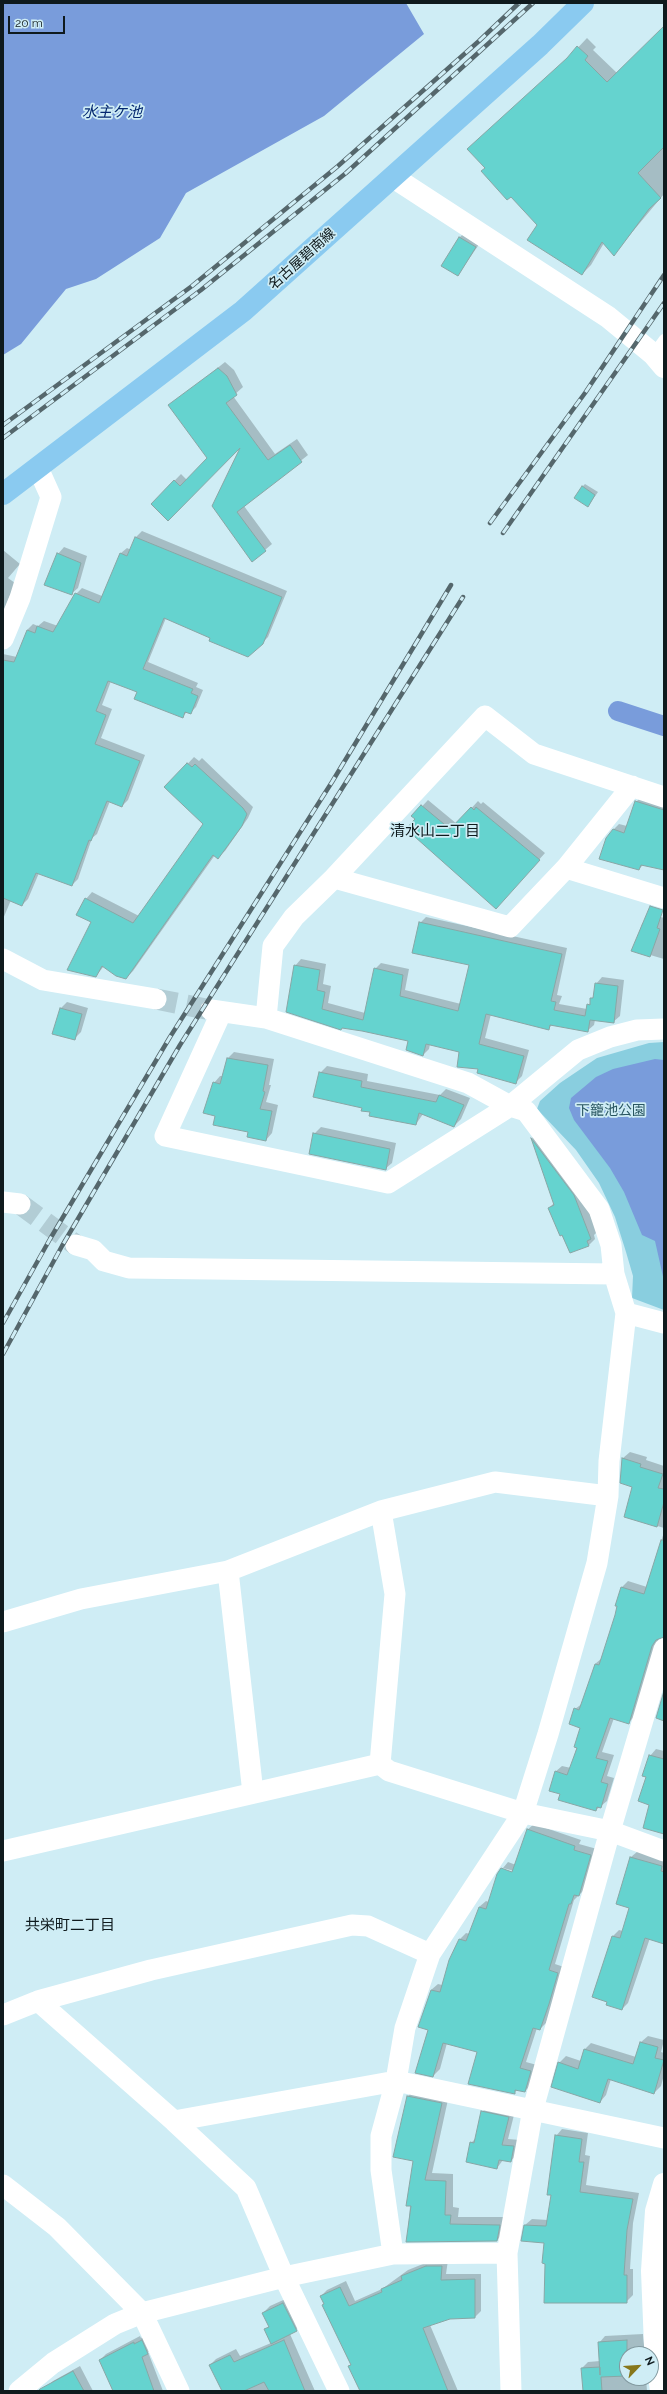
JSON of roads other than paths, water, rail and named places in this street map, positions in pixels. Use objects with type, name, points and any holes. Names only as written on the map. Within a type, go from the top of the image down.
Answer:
[{"type":"main road","name":"名古屋碧南線","points":[[3,494],[243,311],[540,45],[583,3]]},
{"type":"street","points":[[393,177],[608,317],[660,353]]},
{"type":"street","points":[[3,639],[20,598],[51,497],[38,468]]},
{"type":"street","points":[[266,1018],[273,946],[294,917],[334,878],[485,716],[534,754],[664,797]]},
{"type":"street","points":[[334,878],[510,927],[566,868],[632,786]]},
{"type":"street","points":[[566,868],[664,898]]},
{"type":"street","points":[[3,959],[43,980],[156,999]]},
{"type":"street","points":[[393,2254],[381,2170],[381,2136],[396,2081],[405,2028],[430,1954],[523,1813],[597,1563],[608,1496],[609,1461],[626,1313],[614,1274],[611,1245],[599,1209],[526,1111],[510,1106],[468,1083],[266,1018],[216,1011],[165,1136],[388,1183],[510,1106],[578,1050],[610,1037],[637,1030],[664,1029]]},
{"type":"street","points":[[76,1245],[93,1250],[104,1261],[129,1268],[614,1274]]},
{"type":"street","points":[[626,1313],[664,1323]]},
{"type":"street","points":[[3,1622],[81,1599],[228,1571],[381,1511],[495,1482],[608,1496]]},
{"type":"street","points":[[380,1764],[395,1594],[381,1511]]},
{"type":"street","points":[[228,1571],[253,1793]]},
{"type":"street","points":[[507,2390],[507,2253],[534,2109],[610,1832],[664,1649]]},
{"type":"street","points":[[380,1764],[389,1771],[523,1813],[610,1832],[664,1850]]},
{"type":"street","points":[[3,1851],[380,1764]]},
{"type":"street","points":[[3,2016],[38,2001],[159,1969],[352,1925],[368,1926],[430,1954]]},
{"type":"street","points":[[38,2001],[174,2120],[246,2188],[284,2277],[339,2391]]},
{"type":"street","points":[[174,2120],[396,2081],[534,2109],[664,2138]]},
{"type":"street","points":[[661,2391],[655,2346],[652,2271],[656,2211],[664,2184]]},
{"type":"street","points":[[3,2185],[57,2227],[142,2313],[179,2391]]},
{"type":"street","points":[[19,2391],[53,2363],[115,2324],[142,2313],[284,2277],[393,2254],[507,2253]]},
{"type":"water","name":"水主ケ池","points":[[3,3],[406,3],[424,34],[324,116],[186,193],[160,238],[96,279],[66,289],[21,344],[3,355]]},
{"type":"water","points":[[655,1059],[664,1060],[664,1281],[655,1241],[642,1235],[624,1192],[610,1168],[574,1120],[569,1108],[571,1098],[596,1077],[613,1069]]},
{"type":"waterway","points":[[618,711],[664,726]]},
{"type":"tunnel","points":[[156,999],[211,1010]]},
{"type":"tunnel","points":[[20,1204],[76,1245]]},
{"type":"railway","points":[[3,425],[192,286],[338,166],[479,41],[519,3]]},
{"type":"railway","points":[[3,438],[201,290],[346,173],[533,3]]},
{"type":"railway","points":[[490,523],[585,393],[664,275]]},
{"type":"railway","points":[[503,533],[664,303]]},
{"type":"railway","points":[[3,1323],[50,1239],[170,1037],[332,782],[451,585]]},
{"type":"railway","points":[[3,1354],[62,1246],[180,1045],[463,597]]},
{"type":"district","name":"清水山二丁目","points":[[435,831]]},
{"type":"district","name":"共栄町二丁目","points":[[70,1925]]},
{"type":"park label","name":"下籠池公園","points":[[611,1111]]}]
